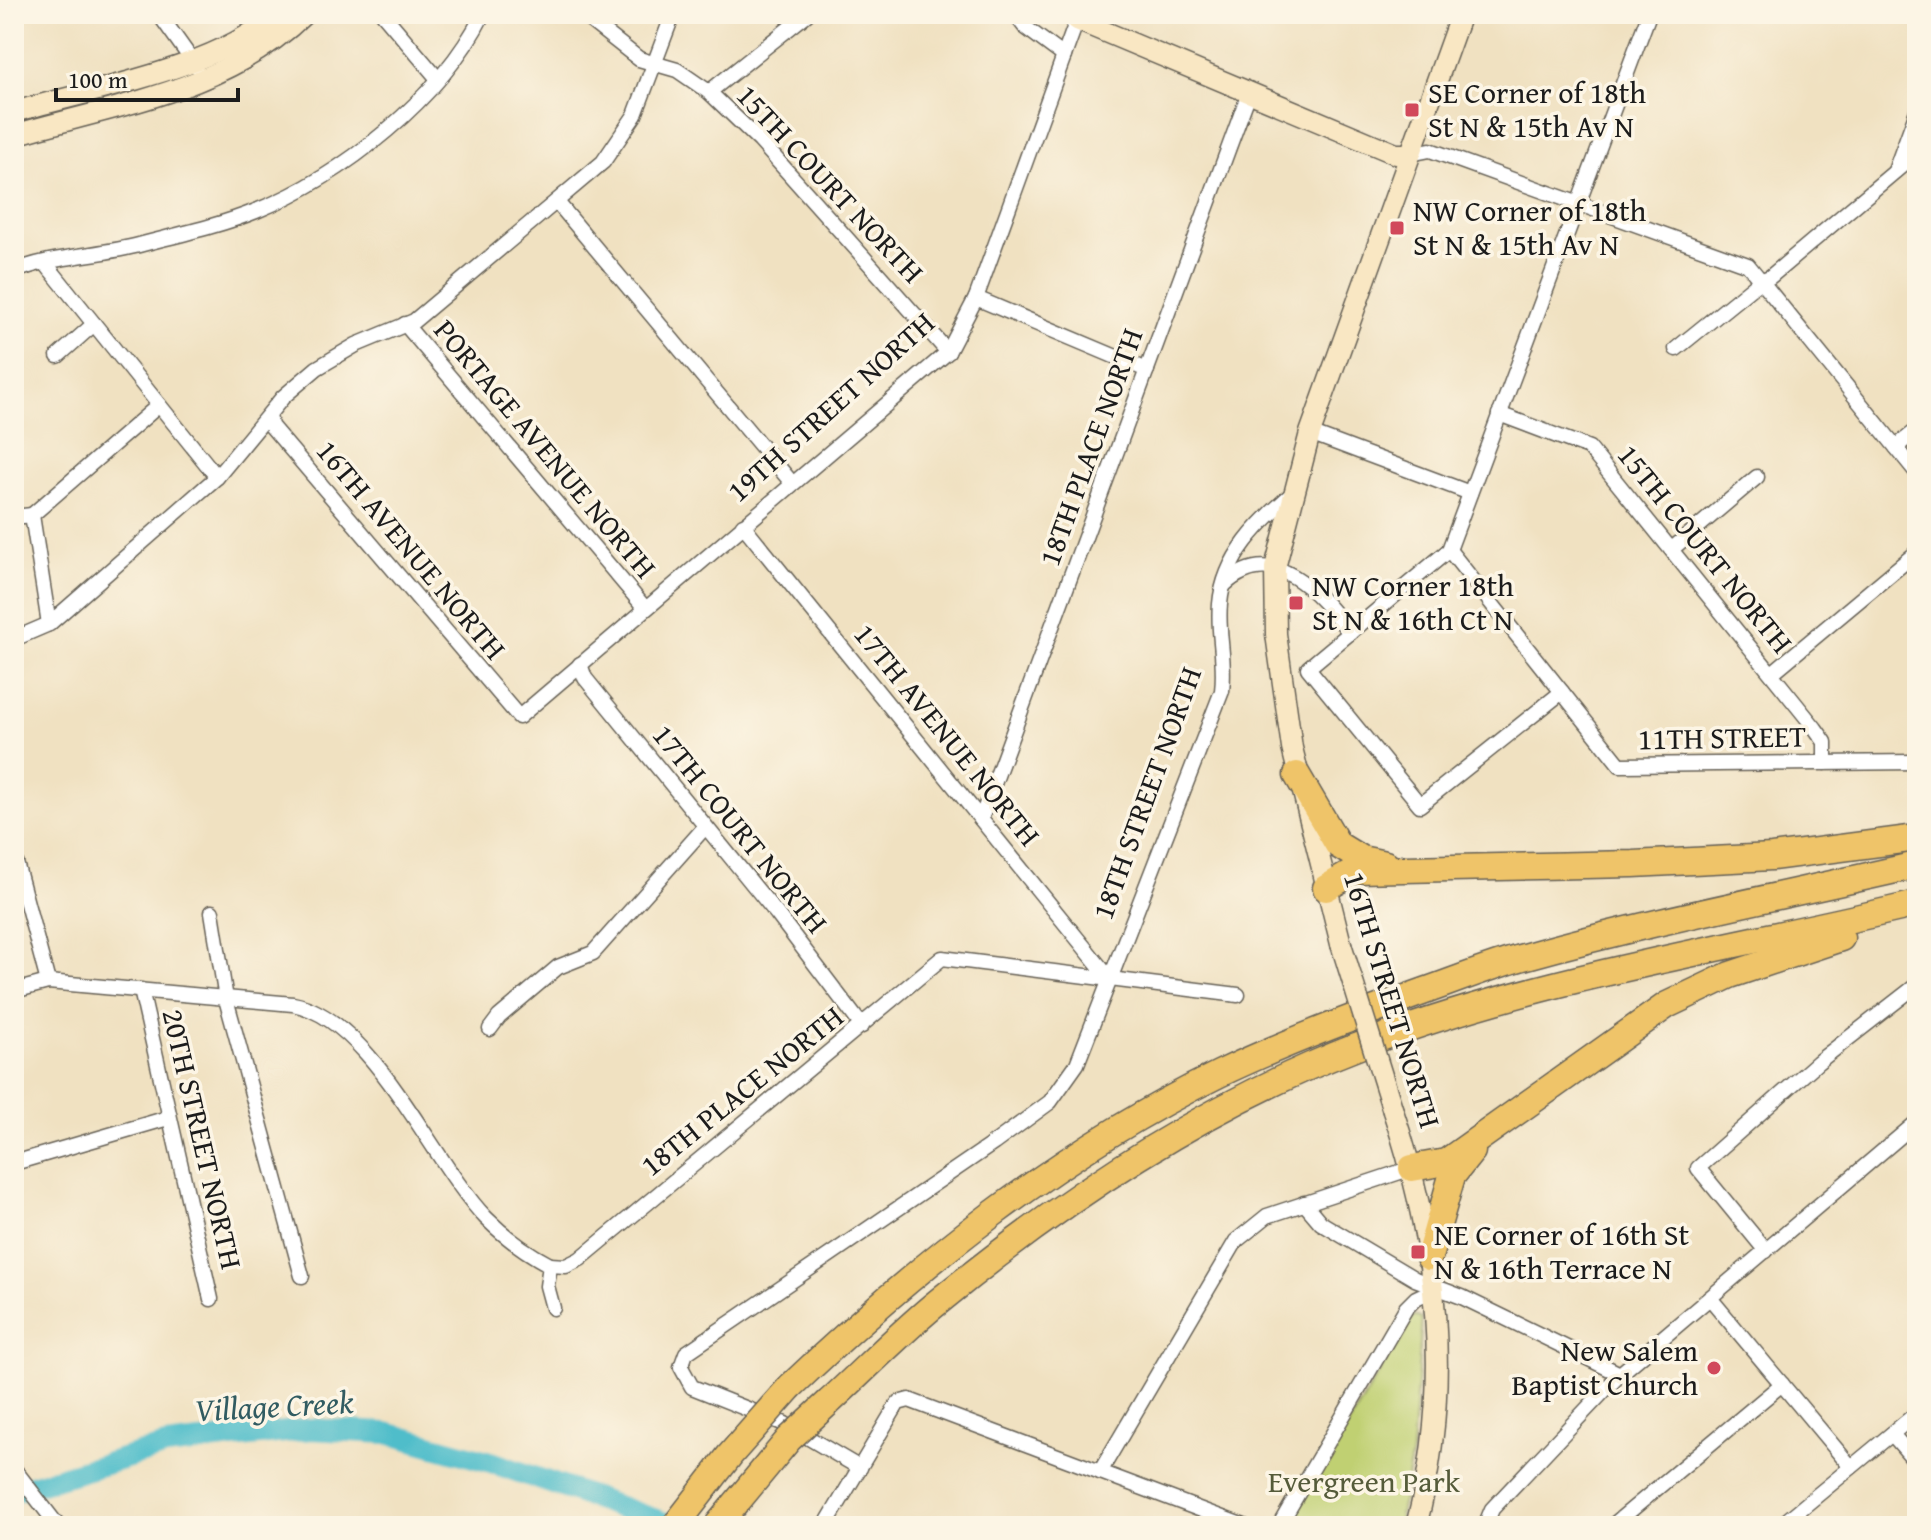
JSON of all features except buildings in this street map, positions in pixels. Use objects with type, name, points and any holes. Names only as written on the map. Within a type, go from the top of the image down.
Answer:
[{"type":"highway","points":[[1297,775],[1338,845],[1361,859],[1396,867]]},
{"type":"highway","points":[[1326,888],[1357,870],[1633,864],[1741,858],[1917,838]]},
{"type":"highway","points":[[675,1526],[730,1455],[790,1387],[859,1322],[965,1234],[1080,1155],[1219,1074],[1345,1019],[1526,956],[1917,865]]},
{"type":"highway","points":[[717,1526],[789,1439],[932,1307],[1073,1199],[1157,1147],[1264,1089],[1353,1048],[1467,1010],[1621,968],[1917,904]]},
{"type":"highway","points":[[1412,1168],[1446,1162],[1667,1005],[1730,975],[1816,944],[1917,918]]},
{"type":"highway","points":[[1429,1257],[1452,1176],[1504,1120]]},
{"type":"street","points":[[159,14],[203,79]]},
{"type":"street","points":[[275,14],[239,39],[193,60],[17,107],[21,133],[203,79],[242,61],[285,33],[304,14]]},
{"type":"street","points":[[383,14],[438,79]]},
{"type":"street","points":[[14,272],[30,264],[46,264],[136,246],[254,212],[295,193],[386,132],[459,54],[483,14]]},
{"type":"street","name":"15TH COURT NORTH","points":[[582,14],[639,59],[677,70],[709,92],[760,141],[948,352]]},
{"type":"street","points":[[14,639],[49,624],[217,477],[283,397],[328,360],[414,321],[613,152],[635,115],[673,14]]},
{"type":"street","points":[[709,92],[807,14]]},
{"type":"street","points":[[1015,14],[1025,27],[1064,56]]},
{"type":"street","points":[[1293,493],[1310,433],[1461,14]]},
{"type":"street","points":[[1449,550],[1562,692],[1420,805],[1308,668],[1449,550],[1649,14]]},
{"type":"street","points":[[1078,17],[1396,154],[1430,150],[1748,265],[1917,473]]},
{"type":"street","name":"19TH STREET NORTH","points":[[519,717],[948,352],[976,298],[1078,17]]},
{"type":"street","name":"18TH PLACE NORTH","points":[[981,819],[1249,93]]},
{"type":"street","points":[[1894,172],[1917,111]]},
{"type":"street","points":[[1676,349],[1760,281],[1770,277],[1917,153]]},
{"type":"street","points":[[557,202],[792,483]]},
{"type":"street","points":[[46,264],[217,477]]},
{"type":"street","points":[[976,298],[1147,370]]},
{"type":"street","points":[[58,356],[94,324]]},
{"type":"street","name":"PORTAGE AVENUE NORTH","points":[[405,324],[645,608]]},
{"type":"street","points":[[14,517],[32,515],[159,405]]},
{"type":"street","name":"15TH COURT NORTH","points":[[1499,414],[1589,448],[1825,742],[1825,763]]},
{"type":"street","name":"16TH AVENUE NORTH","points":[[269,415],[271,426],[519,717]]},
{"type":"street","points":[[1896,447],[1917,430]]},
{"type":"street","points":[[1310,433],[1470,493]]},
{"type":"street","points":[[1672,549],[1757,477]]},
{"type":"street","name":"16TH STREET NORTH","points":[[1293,493],[1275,568],[1281,678],[1297,775],[1341,944],[1412,1168],[1435,1289],[1438,1390],[1430,1463],[1416,1526]]},
{"type":"street","name":"18TH STREET NORTH","points":[[860,1468],[785,1424],[692,1387],[681,1367],[686,1353],[1050,1102],[1077,1064],[1222,691],[1225,663],[1219,605],[1230,565],[1260,522],[1293,493]]},
{"type":"street","points":[[32,515],[49,624]]},
{"type":"street","name":"17TH AVENUE NORTH","points":[[743,525],[1110,979]]},
{"type":"street","points":[[1772,673],[1917,552]]},
{"type":"street","points":[[1224,585],[1240,570],[1258,565],[1275,568],[1318,592],[1350,633]]},
{"type":"street","name":"17TH COURT NORTH","points":[[580,664],[585,678],[777,914],[862,1026]]},
{"type":"street","name":"11TH STREET","points":[[1562,692],[1620,765],[1917,762]]},
{"type":"street","points":[[490,1029],[499,1017],[558,967],[571,965],[593,953],[705,827]]},
{"type":"street","points":[[14,855],[48,982]]},
{"type":"street","name":"20TH STREET NORTH","points":[[212,912],[226,999],[302,1276]]},
{"type":"street","name":"18TH PLACE NORTH","points":[[550,1265],[566,1266],[580,1259],[942,958],[1110,979]]},
{"type":"street","points":[[1110,979],[1238,995]]},
{"type":"street","points":[[14,991],[48,982],[274,1003],[316,1010],[356,1041],[485,1217],[531,1256],[550,1265],[547,1286],[553,1308]]},
{"type":"street","points":[[1766,1251],[1698,1168],[1818,1062],[1917,985]]},
{"type":"street","name":"20TH STREET NORTH","points":[[141,990],[211,1299]]},
{"type":"street","points":[[14,1163],[168,1118]]},
{"type":"street","points":[[1484,1524],[1492,1509],[1620,1374],[1917,1122]]},
{"type":"street","points":[[1100,1472],[1236,1241],[1267,1216],[1412,1168]]},
{"type":"street","points":[[1304,1203],[1321,1223],[1435,1289],[1462,1297],[1620,1374]]},
{"type":"street","points":[[1279,1526],[1406,1308],[1416,1298],[1435,1289]]},
{"type":"street","points":[[1710,1298],[1851,1467]]},
{"type":"street","points":[[1612,1526],[1782,1384]]},
{"type":"street","points":[[825,1526],[898,1403],[909,1400],[1244,1526]]},
{"type":"street","points":[[1780,1526],[1917,1413]]},
{"type":"street","points":[[1892,1434],[1917,1463]]},
{"type":"street","points":[[14,1469],[58,1526]]},
{"type":"green space","name":"Evergreen Park","points":[[1413,1315],[1422,1319],[1412,1453],[1398,1526],[1288,1526]]},
{"type":"waterway","name":"Village Creek","points":[[14,1491],[166,1446],[310,1429],[387,1433],[491,1462],[673,1526]]},
{"type":"place","name":"SE Corner of 18th St N & 15th Av N","points":[[1412,110]]},
{"type":"place","name":"NW Corner of 18th St N & 15th Av N","points":[[1397,228]]},
{"type":"place","name":"NW Corner 18th St N & 16th Ct N","points":[[1296,603]]},
{"type":"place","name":"NE Corner of 16th St N & 16th Terrace N","points":[[1418,1252]]},
{"type":"place","name":"New Salem Baptist Church","points":[[1714,1368]]}]
